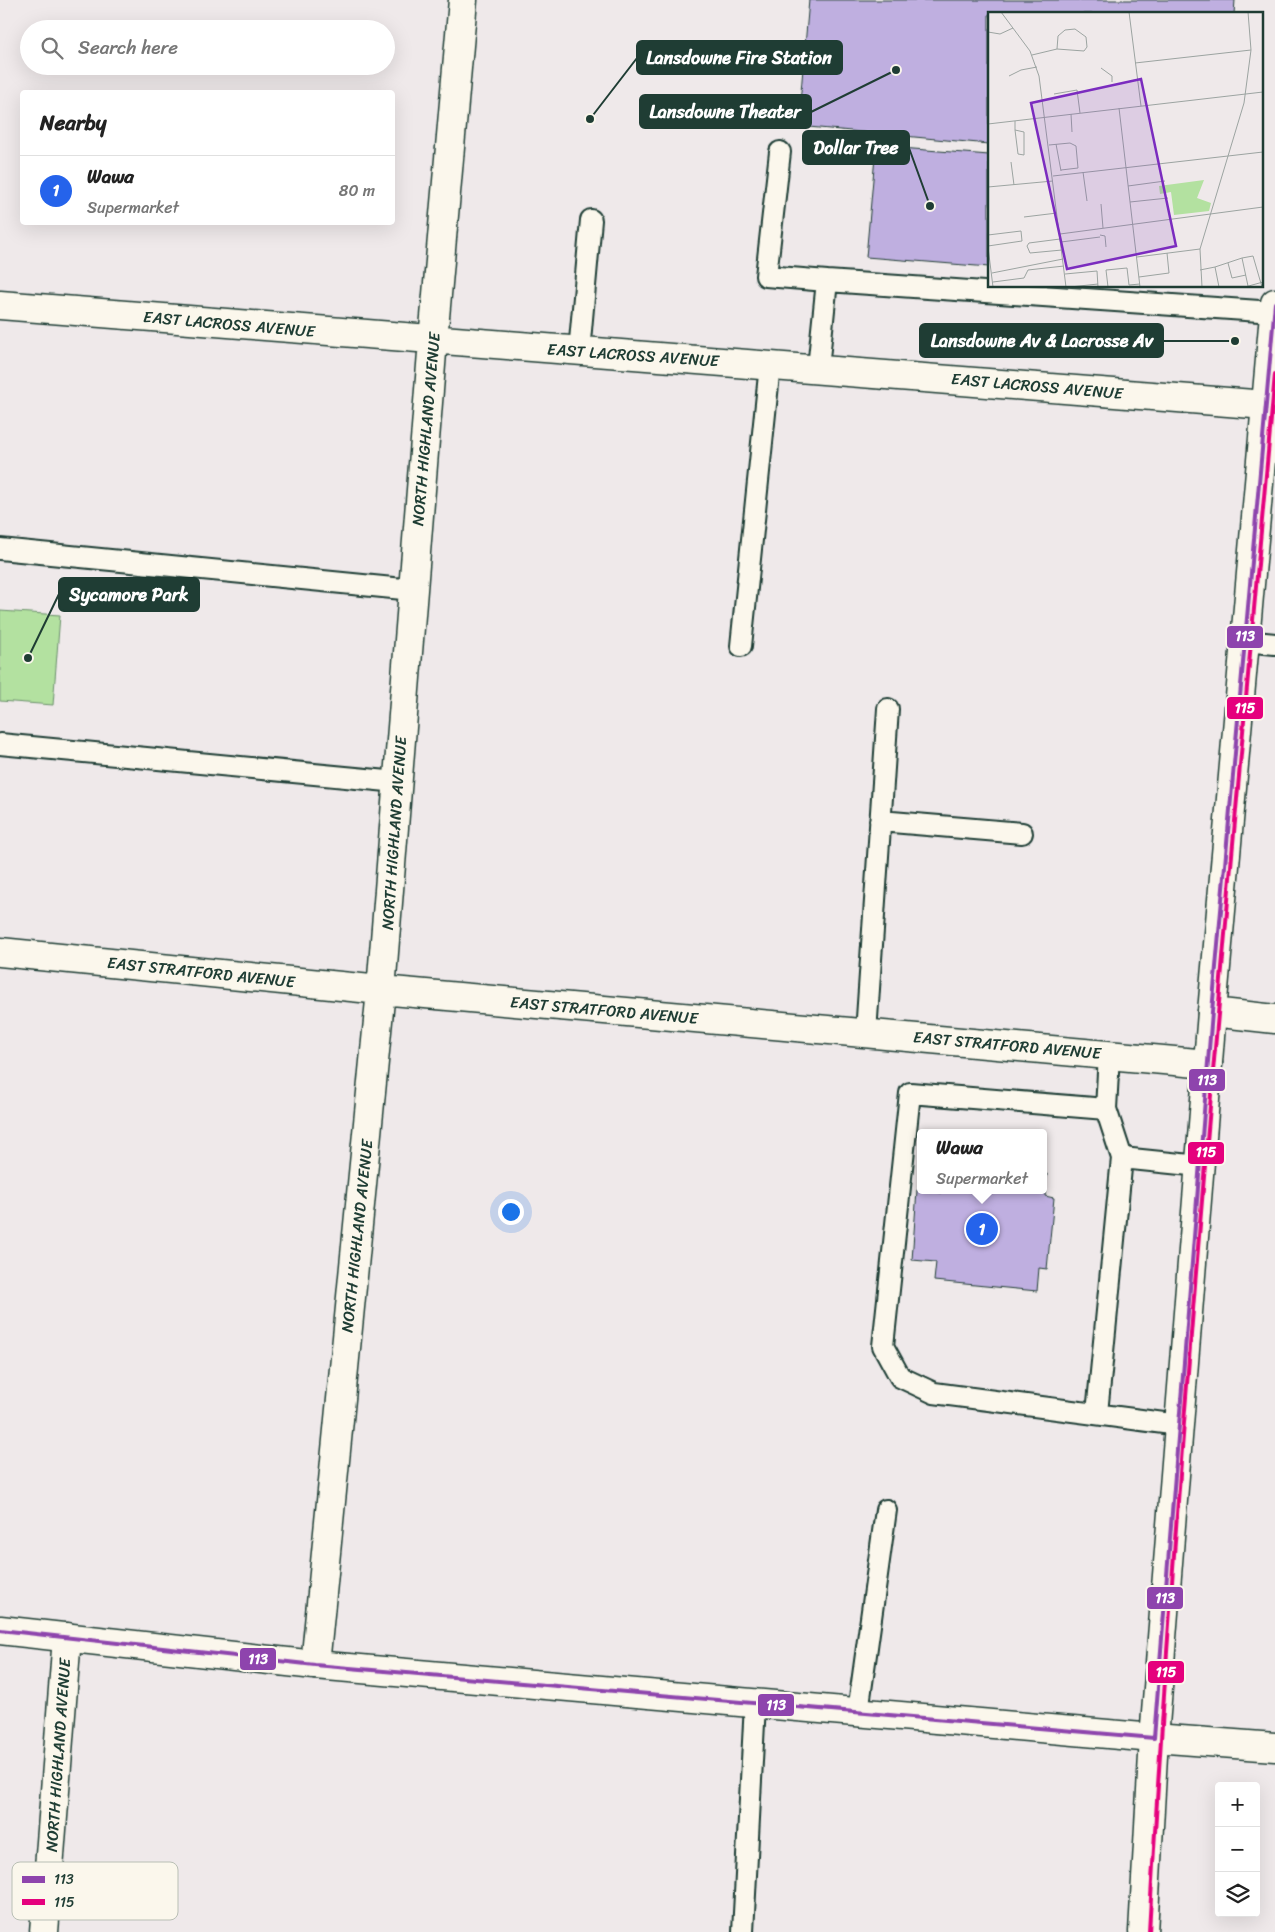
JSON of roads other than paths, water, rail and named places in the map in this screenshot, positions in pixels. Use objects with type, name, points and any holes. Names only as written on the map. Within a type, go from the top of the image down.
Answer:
[{"type":"street","name":"NORTH HIGHLAND AVENUE","points":[[315,1665],[381,990],[433,340],[464,0]]},
{"type":"street","name":"EAST LACROSS AVENUE","points":[[0,305],[579,352],[818,368],[1266,405]]},
{"type":"street","points":[[1143,1932],[1154,1738],[1212,1012],[1266,405],[1273,352],[1275,308]]},
{"type":"street","name":"EAST STRATFORD AVENUE","points":[[0,952],[381,990],[1208,1064]]},
{"type":"street","points":[[1212,1012],[1275,1019]]},
{"type":"street","points":[[0,1630],[315,1665],[1275,1747]]},
{"type":"street","name":"NORTH HIGHLAND AVENUE","points":[[50,1862],[68,1637]]},
{"type":"lane","points":[[780,152],[766,276],[1275,308]]},
{"type":"lane","points":[[579,352],[591,220]]},
{"type":"lane","points":[[818,368],[827,281]]},
{"type":"lane","points":[[741,646],[770,365]]},
{"type":"lane","points":[[0,549],[413,590]]},
{"type":"lane","points":[[1245,641],[1275,644]]},
{"type":"lane","points":[[866,1033],[888,709]]},
{"type":"lane","points":[[0,744],[398,782]]},
{"type":"lane","points":[[880,821],[1022,833]]},
{"type":"lane","points":[[1098,1413],[1122,1158],[1106,1109],[1109,1054]]},
{"type":"lane","points":[[1106,1109],[910,1093],[883,1346],[900,1377],[934,1392],[1179,1425]]},
{"type":"lane","points":[[1122,1158],[1200,1166]]},
{"type":"lane","points":[[858,1712],[886,1510]]},
{"type":"lane","points":[[743,1932],[755,1704]]},
{"type":"place","name":"Lansdowne Theater","points":[[896,70]]},
{"type":"place","name":"Lansdowne Fire Station","points":[[590,119]]},
{"type":"place","name":"Dollar Tree","points":[[930,206]]},
{"type":"place","name":"Lansdowne Av & Lacrosse Av","points":[[1235,341]]},
{"type":"place","name":"Sycamore Park","points":[[28,658]]},
{"type":"place","name":"Wawa","points":[[982,1229]]}]
